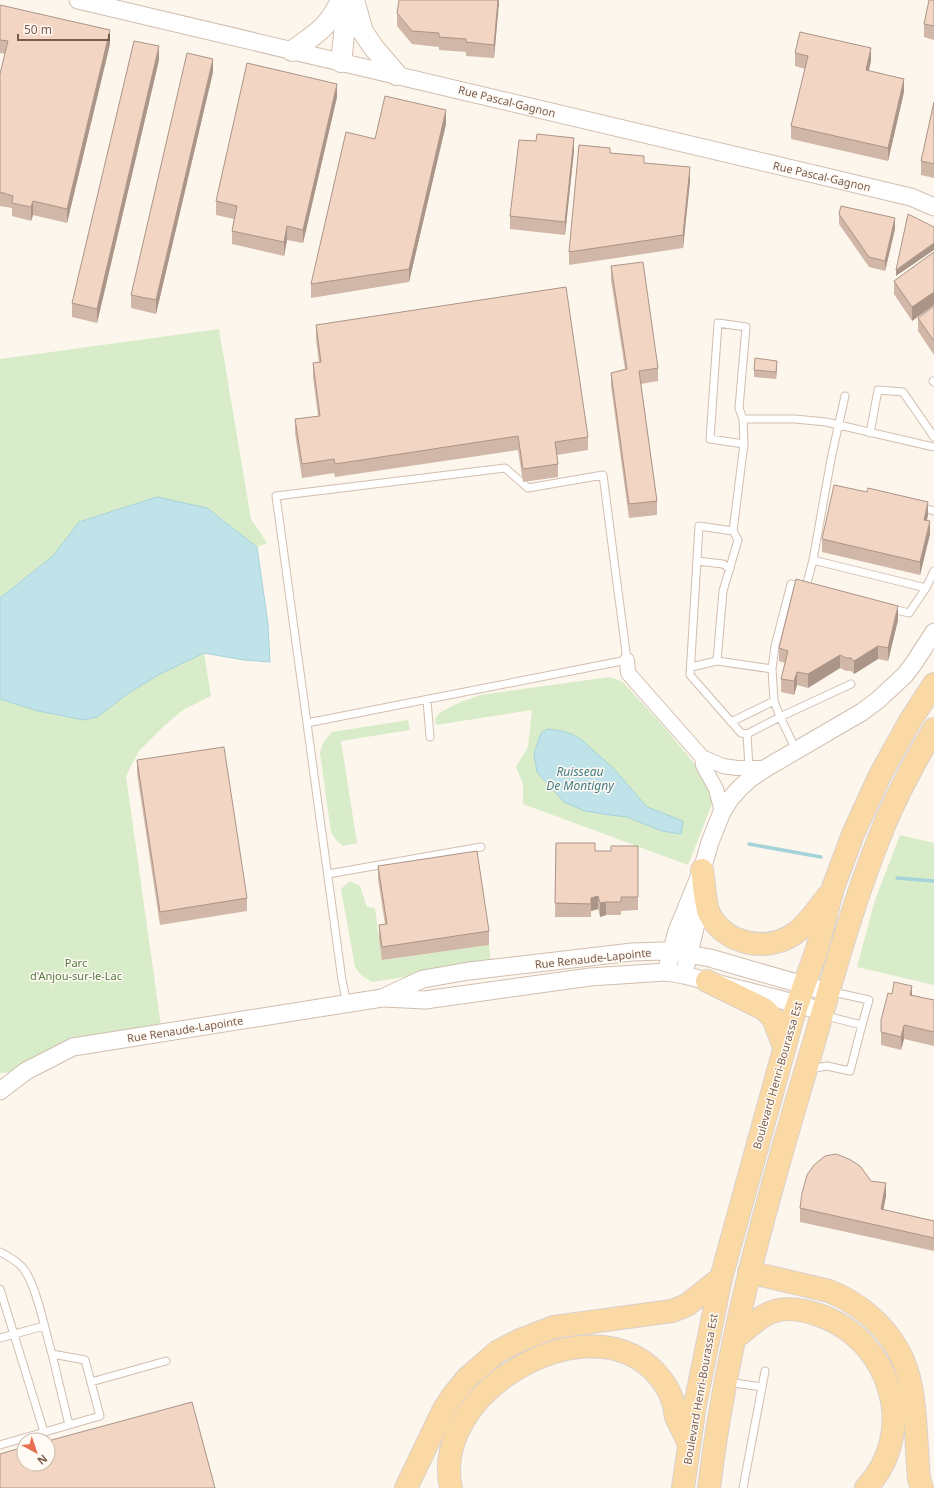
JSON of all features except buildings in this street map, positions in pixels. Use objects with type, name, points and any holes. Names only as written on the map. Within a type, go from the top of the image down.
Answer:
[{"type":"main road","points":[[292,51],[321,32],[335,14],[341,0]]},
{"type":"main road","points":[[341,62],[348,0]]},
{"type":"main road","points":[[354,0],[363,32],[374,48],[397,75]]},
{"type":"main road","name":"Boulevard Henri-Bourassa Est","points":[[683,1488],[697,1393],[721,1278],[784,1047],[816,949],[833,888],[853,834],[880,775],[910,721],[934,684]]},
{"type":"main road","points":[[709,1488],[720,1410],[749,1272],[773,1181],[825,1002],[856,900],[880,834],[904,783],[934,729]]},
{"type":"main road","points":[[702,870],[709,912],[720,929],[736,940],[756,944],[778,943],[795,934],[809,920],[833,888]]},
{"type":"main road","points":[[707,981],[764,1009],[773,1018],[784,1047]]},
{"type":"main road","points":[[749,1272],[829,1291],[841,1296],[872,1316],[886,1332],[902,1357],[911,1386],[919,1478],[922,1488]]},
{"type":"main road","points":[[406,1488],[443,1411],[451,1398],[467,1378],[497,1352],[520,1340],[554,1327],[672,1311],[687,1305],[721,1278]]},
{"type":"main road","points":[[734,1338],[766,1315],[777,1311],[790,1309],[811,1312],[832,1320],[850,1332],[866,1346],[878,1363],[889,1386],[894,1424],[893,1434],[886,1457],[878,1472],[866,1488]]},
{"type":"main road","points":[[451,1488],[449,1470],[452,1447],[460,1426],[475,1404],[495,1383],[520,1366],[547,1355],[574,1348],[599,1347],[621,1351],[641,1360],[649,1366],[659,1376],[668,1389],[676,1416],[689,1444]]},
{"type":"street","name":"Rue Pascal-Gagnon","points":[[78,0],[898,194],[934,207]]},
{"type":"street","points":[[627,660],[628,673],[702,757],[723,766],[757,768],[796,750],[862,712],[892,688],[914,663],[934,632]]},
{"type":"street","points":[[702,757],[703,765],[716,789],[722,812]]},
{"type":"street","points":[[666,972],[671,951],[684,912],[702,870],[710,842],[722,812],[730,799],[751,778],[757,768]]},
{"type":"street","points":[[684,975],[698,916],[702,870]]},
{"type":"street","name":"Rue Renaude-Lapointe","points":[[0,1091],[26,1071],[73,1048],[382,998],[425,1000],[589,967],[632,952],[671,951],[727,963],[800,995]]},
{"type":"street","name":"Rue Renaude-Lapointe","points":[[382,998],[423,979],[469,971],[589,967],[666,972],[707,981],[800,995],[825,1002]]},
{"type":"lane","points":[[717,661],[723,592],[738,540],[733,531],[744,444],[743,419],[740,408],[746,327],[718,323],[710,439],[744,444]]},
{"type":"lane","points":[[870,433],[878,390],[884,390],[903,392],[934,437]]},
{"type":"lane","points":[[796,750],[774,701],[772,669],[775,646],[791,584],[809,588],[825,489],[846,396]]},
{"type":"lane","points":[[743,419],[826,422],[934,447]]},
{"type":"lane","points":[[307,723],[627,660],[603,475],[528,488],[504,468],[276,496],[342,980],[347,1004]]},
{"type":"lane","points":[[825,489],[833,490]]},
{"type":"lane","points":[[911,505],[934,511]]},
{"type":"lane","points":[[733,531],[699,526],[690,675],[741,733],[747,734],[851,684]]},
{"type":"lane","points":[[813,560],[926,588]]},
{"type":"lane","points":[[697,561],[723,564],[730,569]]},
{"type":"lane","points":[[880,605],[909,613],[926,588],[934,571]]},
{"type":"lane","points":[[691,667],[717,661],[772,669]]},
{"type":"lane","points":[[427,700],[430,737]]},
{"type":"lane","points":[[731,722],[774,701]]},
{"type":"lane","points":[[747,734],[757,768]]},
{"type":"lane","points":[[328,874],[481,847]]},
{"type":"lane","points":[[806,1068],[815,1069],[827,1066],[850,1071],[869,1000],[842,994],[825,1002],[830,1017],[862,1025]]},
{"type":"lane","points":[[0,1252],[11,1257],[22,1268],[32,1284],[52,1354],[69,1425]]},
{"type":"lane","points":[[0,1289],[44,1432],[100,1416],[85,1360],[52,1354]]},
{"type":"lane","points":[[0,1338],[44,1326]]},
{"type":"lane","points":[[91,1382],[166,1361]]},
{"type":"lane","points":[[743,1488],[765,1371]]},
{"type":"lane","points":[[734,1383],[762,1387]]},
{"type":"lane","points":[[0,1446],[16,1441]]},
{"type":"green space","points":[[219,329],[251,519],[267,543],[257,547],[207,508],[79,522],[53,556],[0,598],[0,359]]},
{"type":"green space","name":"Parc d'Anjou-sur-le-Lac","points":[[204,653],[211,696],[183,710],[164,726],[139,751],[126,776],[162,1033],[73,1047],[26,1071],[0,1073],[0,699],[38,711],[84,720],[97,717],[129,693],[158,675]]},
{"type":"green space","points":[[610,677],[623,682],[664,727],[708,780],[714,799],[688,865],[523,804],[523,784],[516,767],[528,747],[532,710],[436,725],[435,719],[439,713],[456,704],[480,695]]},
{"type":"green space","points":[[408,720],[410,730],[341,741],[357,843],[343,846],[336,840],[331,832],[320,753],[323,743],[332,732]]},
{"type":"green space","points":[[900,835],[934,843],[934,985],[857,967],[875,900]]},
{"type":"green space","points":[[350,881],[360,886],[367,907],[375,908],[382,960],[489,945],[491,964],[372,982],[362,976],[355,967],[341,889]]},
{"type":"water","points":[[157,497],[207,508],[257,547],[268,624],[270,662],[244,660],[204,653],[158,675],[129,693],[97,717],[84,720],[38,711],[0,699],[0,598],[53,556],[79,522]]},
{"type":"water","name":"Ruisseau De Montigny","points":[[548,729],[572,734],[583,741],[614,769],[647,807],[683,821],[681,834],[662,831],[627,817],[585,811],[564,802],[537,772],[534,754],[541,733]]},
{"type":"waterway","name":"Ruisseau De Montigny","points":[[749,844],[821,857]]},
{"type":"waterway","name":"Ruisseau De Montigny","points":[[897,878],[934,881]]}]
